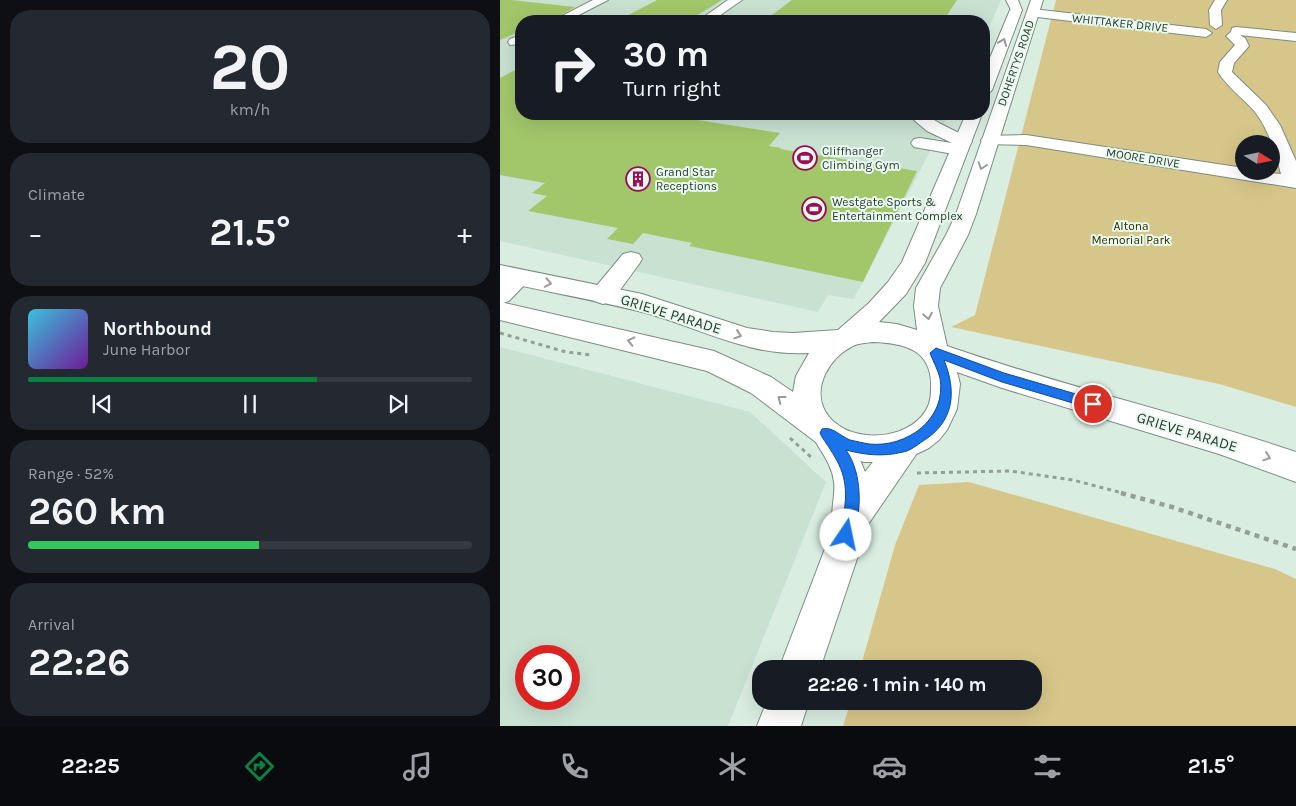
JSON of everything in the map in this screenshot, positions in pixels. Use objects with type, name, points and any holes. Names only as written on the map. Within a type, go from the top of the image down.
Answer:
[{"type":"main road","points":[[571,15],[602,0]]},
{"type":"main road","points":[[713,15],[736,0]]},
{"type":"main road","points":[[1209,28],[1215,10],[1221,0]]},
{"type":"main road","name":"WHITTAKER DRIVE","points":[[1025,5],[1095,18],[1209,28],[1234,34]]},
{"type":"main road","name":"DOHERTYS ROAD","points":[[990,65],[1025,5]]},
{"type":"main road","name":"DOHERTYS ROAD","points":[[935,352],[926,306],[928,288],[962,224],[990,140],[1025,5]]},
{"type":"main road","points":[[1234,34],[1296,37]]},
{"type":"main road","points":[[1234,34],[1242,46],[1227,62],[1225,72],[1236,87],[1260,108],[1275,127],[1295,182]]},
{"type":"main road","points":[[923,120],[961,146]]},
{"type":"main road","points":[[846,535],[852,505],[850,474],[845,460],[810,415],[807,402],[809,377],[822,356],[878,309],[906,275],[925,234],[972,120]]},
{"type":"main road","name":"MOORE DRIVE","points":[[990,140],[1026,140],[1295,182]]},
{"type":"main road","points":[[920,143],[961,146]]},
{"type":"main road","points":[[603,294],[631,259]]},
{"type":"main road","points":[[500,295],[510,275]]},
{"type":"main road","name":"GRIEVE PARADE","points":[[510,275],[662,308],[742,337],[764,342],[794,343],[844,339]]},
{"type":"main road","points":[[500,310],[714,362],[761,385],[837,441],[857,448],[880,450],[910,443]]},
{"type":"main road","points":[[802,660],[855,514],[869,493],[910,443],[935,424],[946,400],[946,378],[935,352],[913,339],[891,333],[873,332],[844,339]]},
{"type":"main road","name":"GRIEVE PARADE","points":[[935,352],[1002,377],[1219,440],[1296,467]]},
{"type":"main road","points":[[779,726],[785,710]]},
{"type":"shaded area","points":[[500,0],[1001,0],[990,25],[990,15],[515,15],[515,120],[946,120],[853,299],[828,295],[818,312],[500,241]]},
{"type":"shaded area","points":[[500,347],[750,412],[826,482],[755,660],[752,660],[752,666],[728,726],[500,726]]},
{"type":"green space","name":"Altona Memorial Park","points":[[1056,0],[1296,0],[1296,407],[1219,384],[951,327],[975,315]]},
{"type":"green space","points":[[969,482],[1275,569],[1296,579],[1296,726],[843,726],[848,710],[1042,710],[1042,660],[863,660],[895,545],[919,485]]},
{"type":"building","points":[[500,0],[575,7],[561,15],[515,15],[515,34],[500,40]]},
{"type":"building","points":[[657,0],[722,0],[698,15],[628,15]]},
{"type":"building","points":[[792,0],[957,0],[947,15],[772,15]]},
{"type":"building","points":[[515,70],[515,120],[698,120],[780,133],[769,146],[780,149],[917,171],[863,282],[689,246],[692,243],[643,233],[633,244],[607,239],[618,228],[528,211],[547,196],[532,193],[545,183],[500,175],[500,78]]},
{"type":"place","name":"Cliffhanger Climbing Gym","points":[[805,158]]},
{"type":"place","name":"Grand Star Receptions","points":[[638,179]]},
{"type":"place","name":"Westgate Sports & Entertainment Complex","points":[[814,209]]},
{"type":"route","points":[[846,535],[852,505],[852,484],[845,460],[826,433],[837,441],[869,450],[904,446],[916,440],[935,424],[946,400],[946,378],[936,353],[1002,377],[1093,404]]}]
